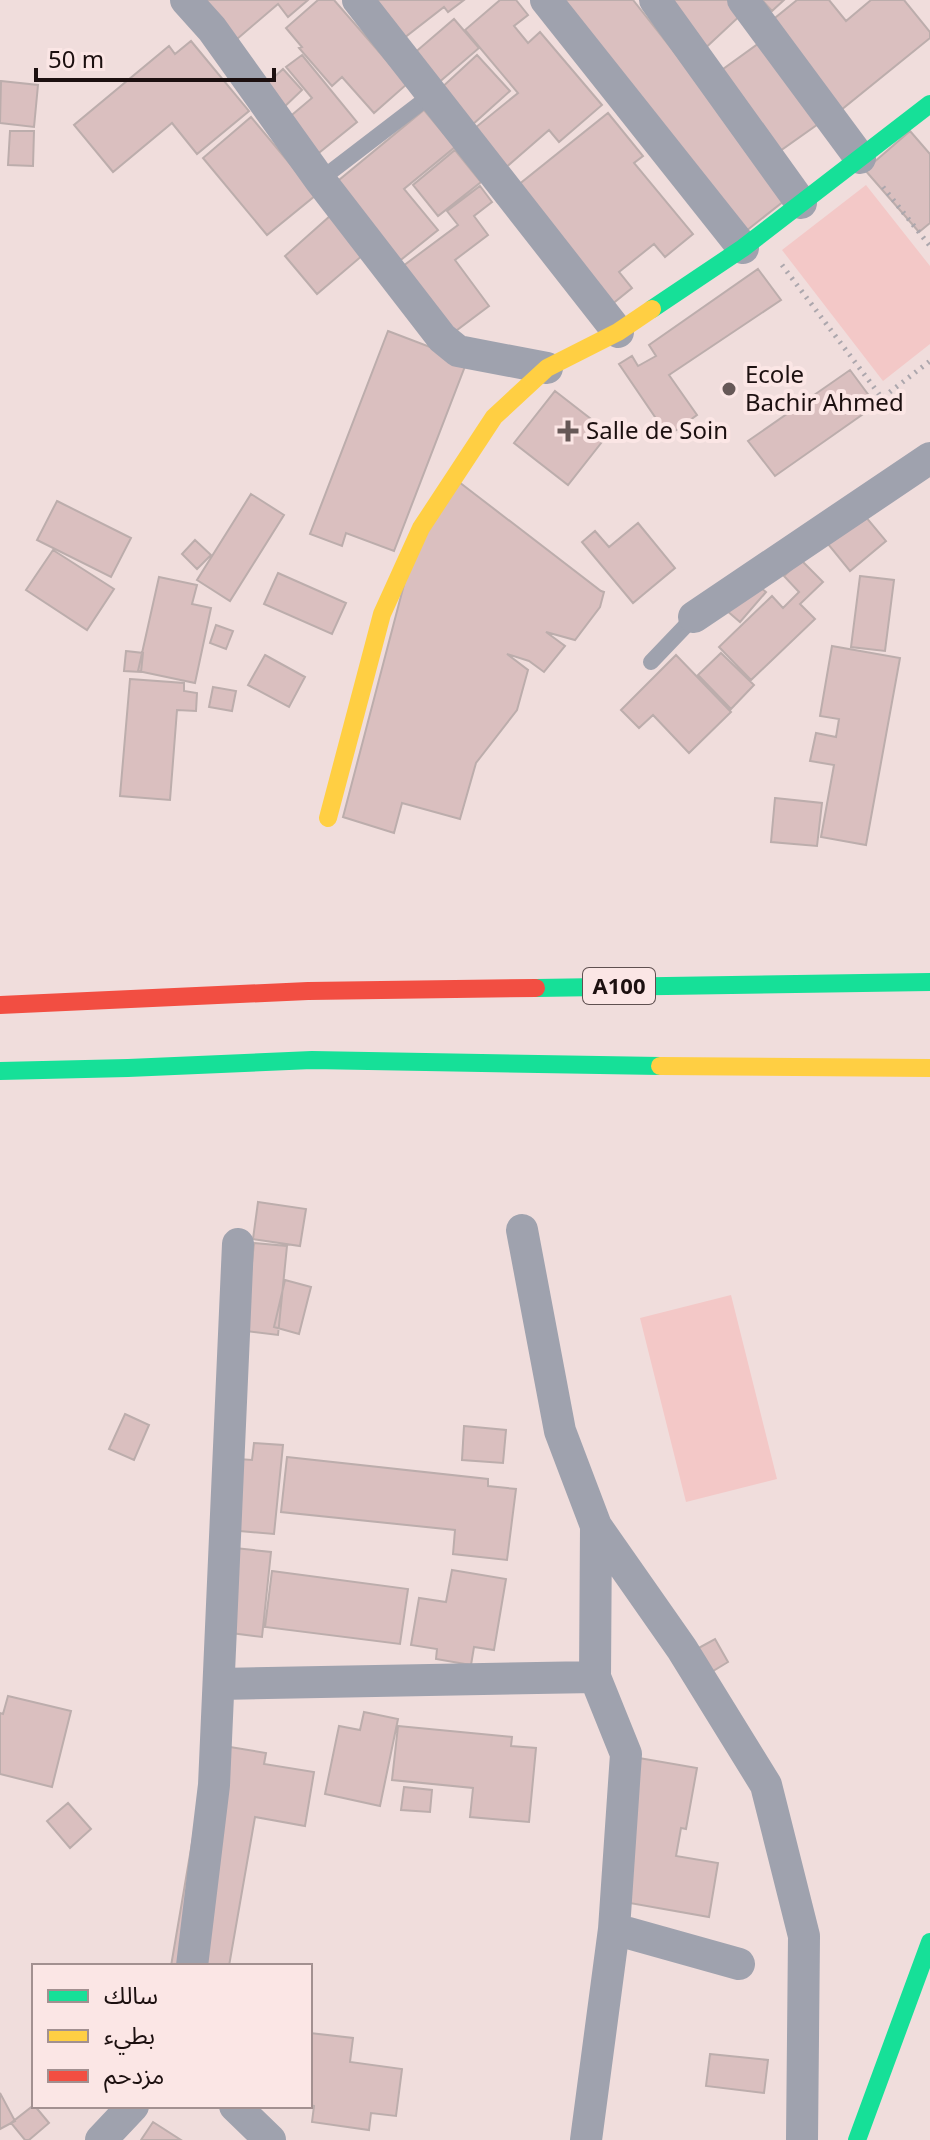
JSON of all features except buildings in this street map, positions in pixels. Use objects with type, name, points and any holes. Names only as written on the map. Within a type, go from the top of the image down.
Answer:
[{"type":"main road","points":[[328,818],[382,614],[421,528],[494,417],[547,368],[618,332],[751,242],[930,104]]},
{"type":"main road","name":"A100","points":[[0,1005],[308,991],[930,982]]},
{"type":"main road","points":[[0,1071],[312,1060],[930,1068]]},
{"type":"main road","points":[[857,2140],[930,1942]]},
{"type":"street","points":[[186,0],[212,29],[320,180],[442,338],[458,351],[547,368]]},
{"type":"street","points":[[358,0],[618,332]]},
{"type":"street","points":[[546,0],[751,242]]},
{"type":"street","points":[[655,0],[801,203]]},
{"type":"street","points":[[743,0],[860,158]]},
{"type":"street","points":[[694,617],[930,458]]},
{"type":"street","points":[[522,1230],[560,1431],[596,1526],[682,1649],[766,1785],[804,1936],[802,2140]]},
{"type":"street","points":[[192,1964],[214,1785],[238,1244]]},
{"type":"street","points":[[586,2140],[614,1929],[626,1754],[595,1677],[596,1526]]},
{"type":"street","points":[[219,1684],[595,1677]]},
{"type":"street","points":[[614,1929],[739,1964]]},
{"type":"street","points":[[101,2140],[131,2108]]},
{"type":"street","points":[[237,2108],[270,2140]]},
{"type":"lane","points":[[320,180],[431,95]]},
{"type":"lane","points":[[651,662],[694,617]]},
{"type":"path","points":[[860,158],[930,246]]},
{"type":"path","points":[[751,242],[882,398],[930,361]]},
{"type":"shaded area","points":[[866,185],[930,266],[930,344],[883,381],[782,250]]},
{"type":"shaded area","points":[[731,1295],[777,1479],[686,1502],[640,1318]]},
{"type":"traffic: fast","points":[[652,309],[743,248],[930,104]]},
{"type":"traffic: fast","points":[[536,988],[930,982]]},
{"type":"traffic: fast","points":[[0,1071],[312,1060],[660,1066]]},
{"type":"traffic: fast","points":[[857,2140],[930,1942]]},
{"type":"traffic: slow","points":[[328,818],[382,614],[421,528],[494,417],[547,368],[618,332],[652,309]]},
{"type":"traffic: slow","points":[[660,1066],[930,1068]]},
{"type":"traffic: jam","points":[[0,1005],[308,991],[536,988]]},
{"type":"place","name":"Ecole Bachir Ahmed","points":[[729,389]]},
{"type":"place","name":"Salle de Soin","points":[[568,431]]}]
